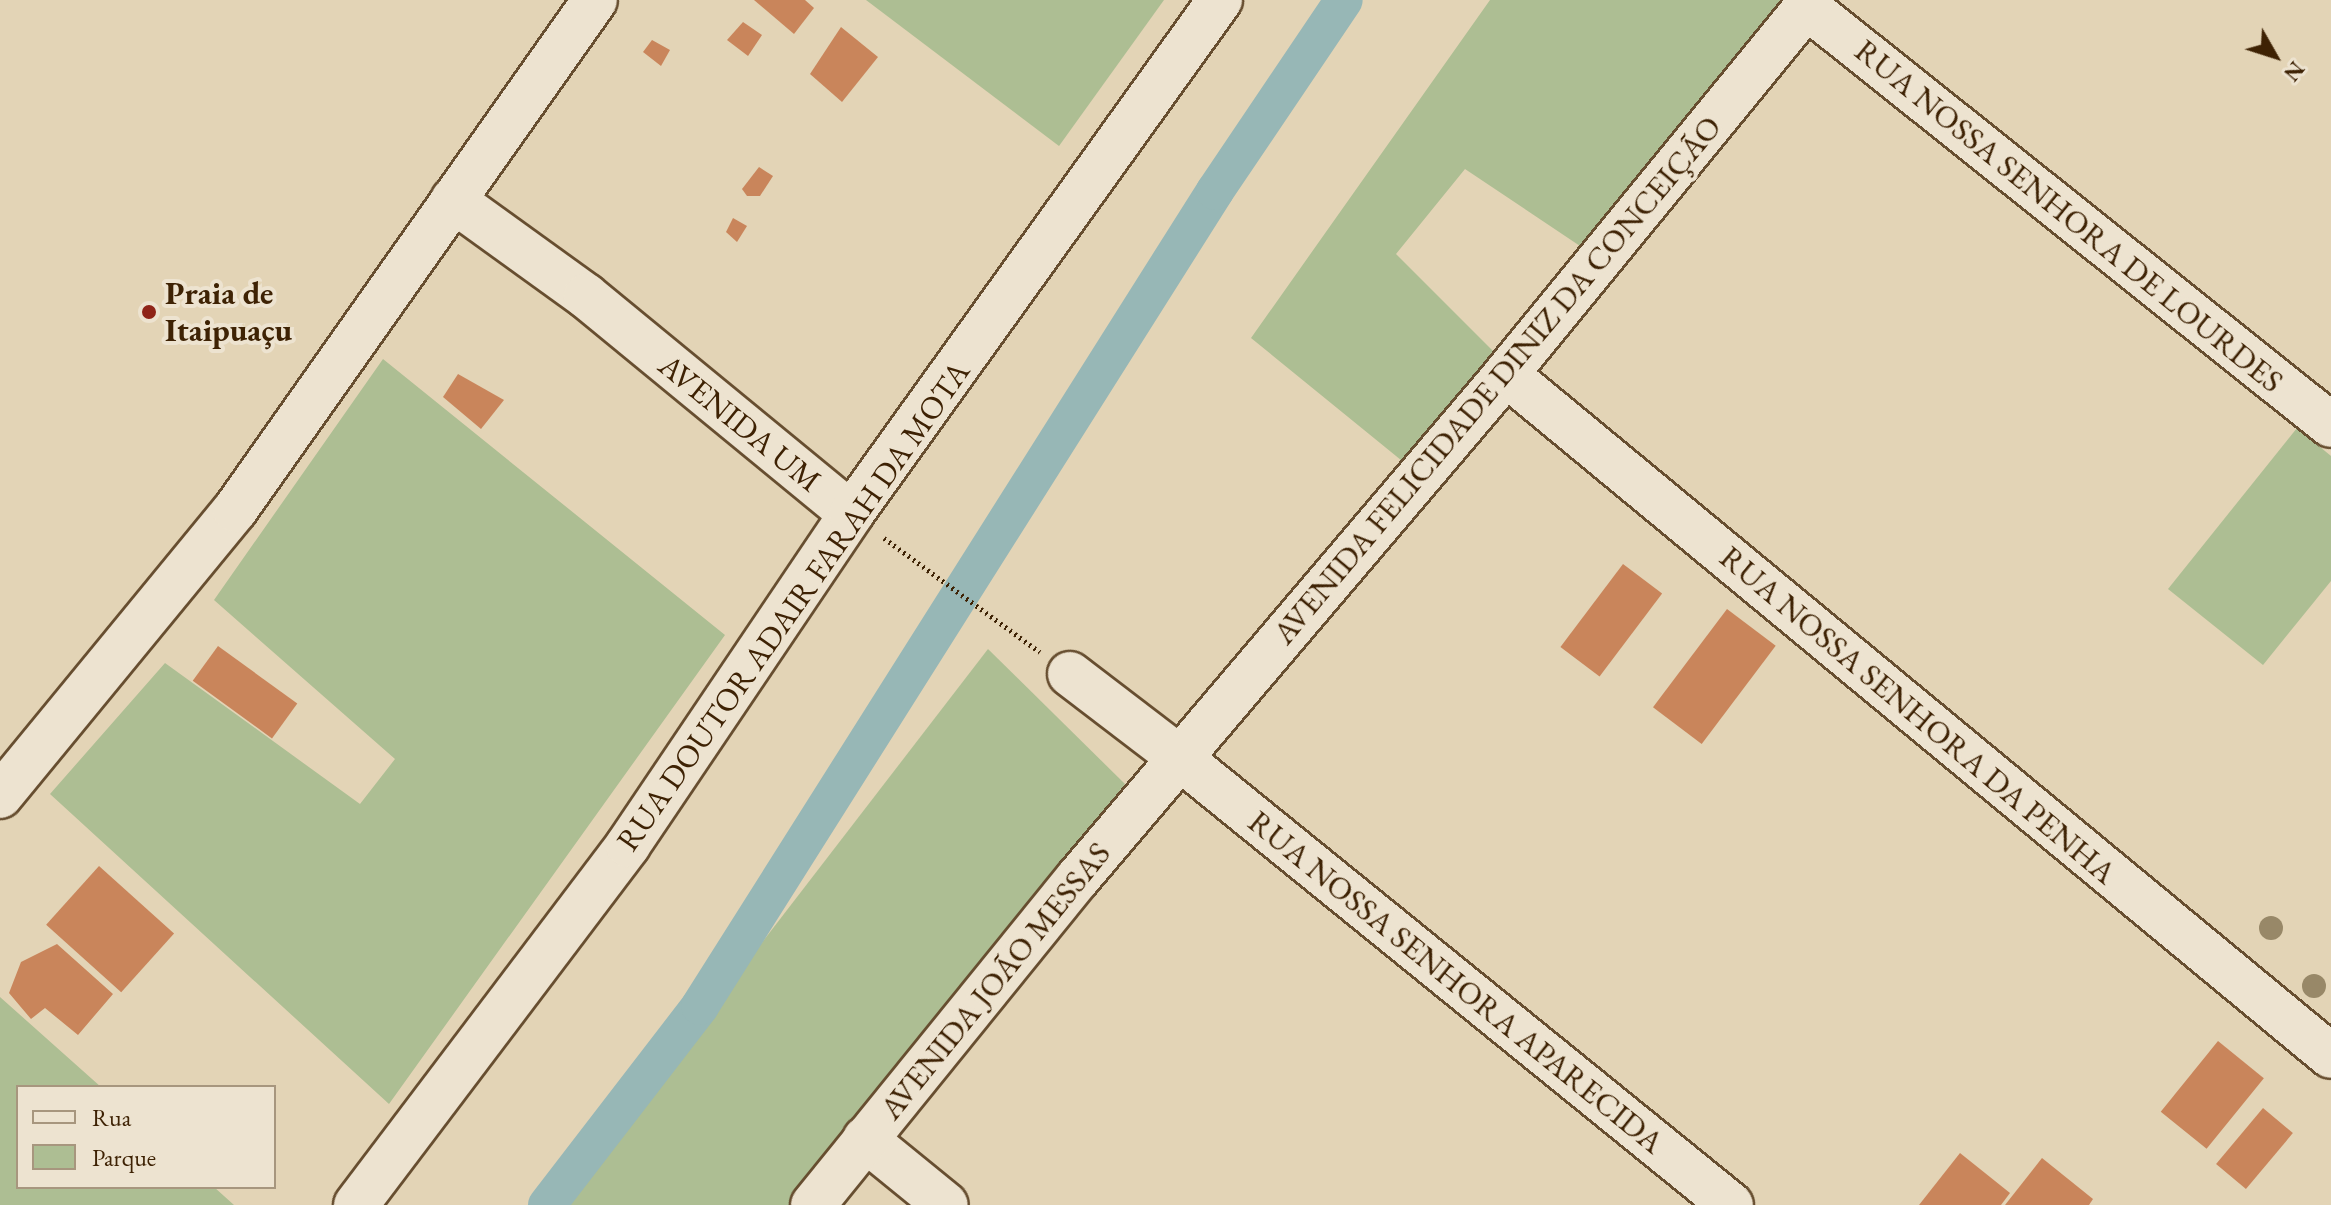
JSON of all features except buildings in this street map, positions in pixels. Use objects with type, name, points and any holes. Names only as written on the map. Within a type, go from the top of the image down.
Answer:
[{"type":"street","points":[[0,796],[235,510],[595,0]]},
{"type":"street","name":"RUA DOUTOR ADAIR FARAH DA MOTA","points":[[356,1205],[628,845],[851,514],[1220,0]]},
{"type":"street","name":"AVENIDA FELICIDADE DINIZ DA CONCEIÇÃO","points":[[1181,759],[1506,374],[1809,3]]},
{"type":"street","name":"RUA NOSSA SENHORA DE LOURDES","points":[[1809,3],[2331,425]]},
{"type":"street","name":"AVENIDA UM","points":[[453,200],[586,296],[851,514]]},
{"type":"street","name":"RUA NOSSA SENHORA DA PENHA","points":[[1506,374],[2331,1056]]},
{"type":"street","points":[[1070,674],[1181,759]]},
{"type":"street","name":"AVENIDA JOÃO MESSAS","points":[[813,1205],[1078,878],[1181,759]]},
{"type":"street","name":"RUA NOSSA SENHORA APARECIDA","points":[[1181,759],[1731,1205]]},
{"type":"street","points":[[865,1139],[946,1205]]},
{"type":"path","name":"AVENIDA UM","points":[[851,514],[1070,674]]},
{"type":"green space","points":[[866,0],[1164,0],[1059,146]]},
{"type":"green space","points":[[1490,0],[1781,0],[1583,248],[1465,169],[1396,254],[1498,356],[1412,469],[1251,338]]},
{"type":"green space","points":[[383,359],[725,635],[389,1104],[50,794],[165,663],[360,804],[395,759],[214,600]]},
{"type":"green space","points":[[2297,428],[2331,456],[2331,581],[2263,665],[2168,589]]},
{"type":"green space","points":[[988,649],[1125,784],[798,1205],[560,1205]]},
{"type":"green space","points":[[0,997],[99,1085],[16,1085],[16,1189],[216,1189],[234,1205],[0,1205]]},
{"type":"waterway","points":[[547,1205],[700,1006],[1215,191],[1344,0]]},
{"type":"place","name":"Praia de Itaipuaçu","points":[[149,312]]}]
